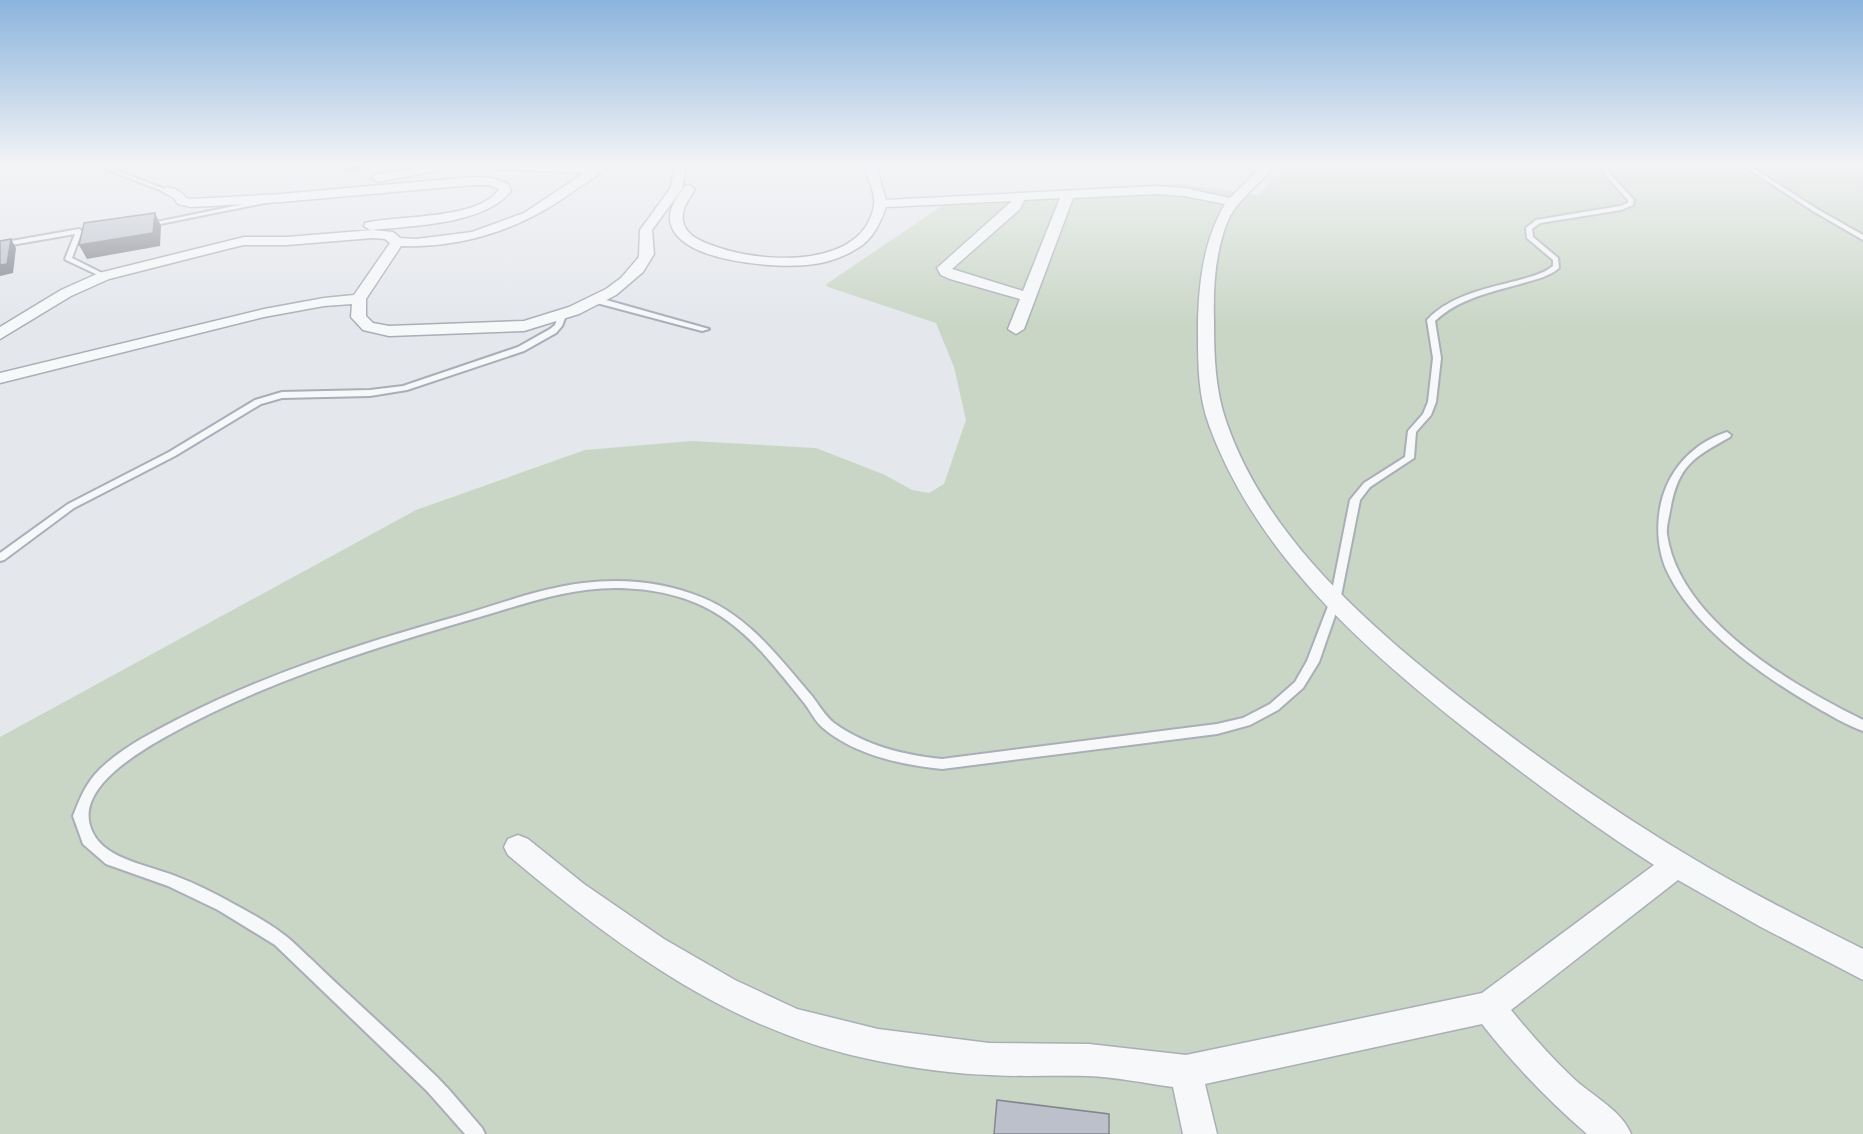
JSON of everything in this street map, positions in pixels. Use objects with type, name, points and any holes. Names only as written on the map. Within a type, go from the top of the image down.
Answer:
[{"type":"street","points":[[0,334],[66,292],[104,276],[244,241],[427,219]]},
{"type":"street","points":[[397,242],[434,241],[496,228],[516,219]]},
{"type":"street","points":[[397,242],[358,299],[359,317],[362,323],[377,330],[389,331],[524,326],[561,318],[596,300],[630,276],[645,259],[648,251],[646,230],[654,219]]},
{"type":"street","points":[[677,219],[679,227],[691,240],[703,246],[745,260],[792,263],[840,251],[859,241],[872,229],[878,219]]},
{"type":"street","points":[[1001,219],[944,268],[946,272],[955,276],[1028,297]]},
{"type":"street","points":[[1016,329],[1058,219]]},
{"type":"street","points":[[1225,219],[1215,240],[1207,290],[1206,371],[1217,424],[1238,470],[1260,507],[1294,553],[1335,601],[1411,672],[1569,791],[1677,864],[1863,965]]},
{"type":"street","points":[[244,241],[287,241],[381,234],[394,237],[397,242]]},
{"type":"street","points":[[0,378],[264,313],[324,302],[358,299]]},
{"type":"street","points":[[518,847],[574,893],[653,949],[724,991],[795,1024],[878,1045],[989,1059],[1089,1060],[1186,1072],[1489,1007],[1677,864]]},
{"type":"street","points":[[1489,1007],[1523,1050],[1560,1089],[1614,1134]]},
{"type":"street","points":[[1186,1072],[1200,1134]]},
{"type":"lane","points":[[134,227],[175,219]]},
{"type":"lane","points":[[476,1134],[433,1085],[280,940],[223,904],[172,881],[111,860],[88,840],[80,816],[90,791],[114,765],[151,740],[197,714],[269,682],[345,654],[553,592],[588,585],[620,584],[678,592],[715,607],[756,637],[828,725],[883,755],[942,764],[1217,729],[1246,722],[1274,707],[1299,685],[1313,662],[1335,601],[1355,500],[1367,485],[1409,458],[1412,431],[1431,409],[1437,358],[1431,320],[1442,310],[1475,296],[1552,272],[1557,267],[1556,259],[1530,238],[1528,233],[1529,228],[1538,221],[1551,219]]},
{"type":"lane","points":[[1830,219],[1863,238]]},
{"type":"lane","points":[[0,245],[88,230]]},
{"type":"lane","points":[[79,231],[68,259],[104,276]]},
{"type":"lane","points":[[596,300],[705,329]]},
{"type":"lane","points":[[0,558],[71,506],[172,454],[258,402],[282,395],[370,393],[404,388],[521,349],[553,331],[561,318]]},
{"type":"lane","points":[[1727,435],[1695,453],[1676,475],[1665,501],[1660,523],[1666,554],[1681,587],[1707,619],[1743,652],[1788,684],[1839,715],[1863,726]]},
{"type":"green space","points":[[923,219],[1863,219],[1863,1134],[0,1134],[0,737],[416,510],[585,450],[692,441],[816,448],[885,475],[912,490],[929,493],[944,484],[966,420],[954,367],[936,323],[828,287],[826,285]]},
{"type":"building","points":[[113,219],[154,219],[153,233],[79,245],[84,223]]},
{"type":"building","points":[[11,239],[7,264],[0,265],[0,241]]},
{"type":"building","points":[[997,1100],[1109,1114],[1109,1134],[994,1134]]}]
